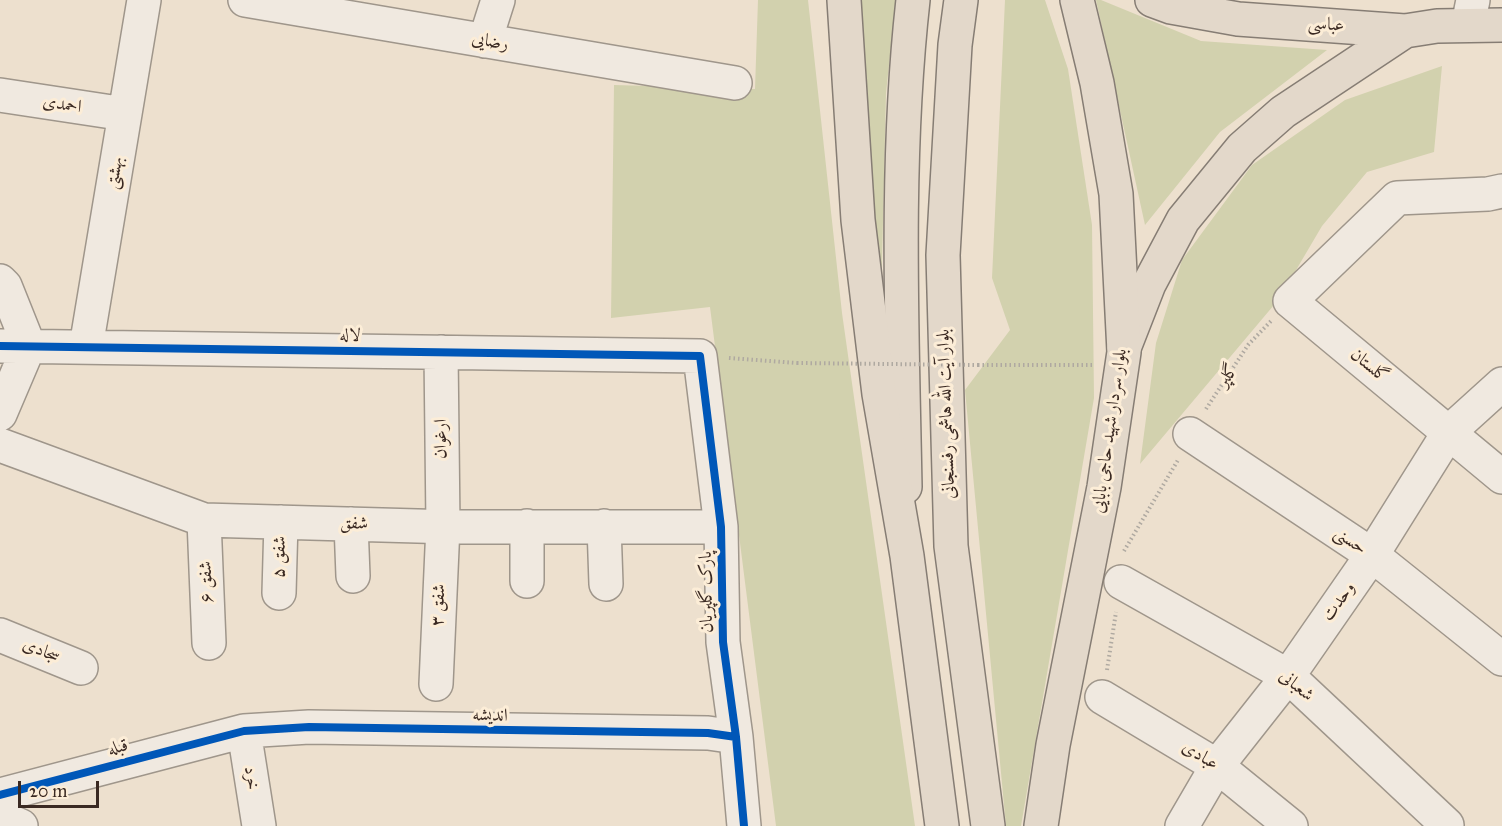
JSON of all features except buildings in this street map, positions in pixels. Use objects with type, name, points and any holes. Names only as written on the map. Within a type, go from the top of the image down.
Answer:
[{"type":"main road","points":[[907,556],[900,252],[908,44],[913,0]]},
{"type":"main road","name":"بلوار آیت الله هاشمی رفسنجانی","points":[[961,0],[955,45],[943,255],[951,546],[988,826]]},
{"type":"main road","name":"بلوار سردار شهید حاجی بابایی","points":[[1041,826],[1053,745],[1104,487],[1123,357],[1116,194],[1097,84],[1077,0]]},
{"type":"main road","name":"عباسی","points":[[1152,0],[1171,7],[1189,6],[1238,19],[1405,31],[1471,12],[1502,25]]},
{"type":"main road","points":[[842,4],[858,220],[879,394],[907,556],[942,826]]},
{"type":"main road","points":[[1123,357],[1149,284],[1183,220],[1242,148],[1283,112],[1405,31]]},
{"type":"street","name":"بهشتی","points":[[86,347],[144,0]]},
{"type":"street","name":"رضایی","points":[[245,0],[400,13],[485,41],[735,83]]},
{"type":"street","points":[[485,41],[498,0]]},
{"type":"street","name":"احمدی","points":[[0,95],[125,114]]},
{"type":"street","points":[[1290,301],[1397,198],[1488,194],[1502,191]]},
{"type":"street","points":[[0,281],[5,286],[14,346],[0,414]]},
{"type":"street","name":"گلستان","points":[[1290,301],[1502,477]]},
{"type":"street","name":"لاله","points":[[14,346],[700,356]]},
{"type":"street","name":"ارغوان","points":[[441,352],[443,526]]},
{"type":"street","name":"پارک گلپریان","points":[[700,356],[721,527],[723,642],[736,737],[744,826]]},
{"type":"street","name":"وحدت","points":[[1182,826],[1217,766],[1288,676],[1372,555],[1449,432],[1502,384]]},
{"type":"street","name":"حسنی","points":[[1190,434],[1372,555],[1502,659]]},
{"type":"street","name":"شفق","points":[[0,445],[204,520],[443,526],[721,527]]},
{"type":"street","name":"شفق ۶","points":[[204,520],[209,643]]},
{"type":"street","name":"شفق ۵","points":[[279,593],[281,522]]},
{"type":"street","points":[[351,524],[353,576]]},
{"type":"street","name":"شفق ۳","points":[[436,684],[443,526]]},
{"type":"street","points":[[526,526],[527,581]]},
{"type":"street","points":[[604,526],[606,584]]},
{"type":"street","name":"شعبانی","points":[[1121,582],[1288,676],[1447,825]]},
{"type":"street","name":"سجادی","points":[[0,635],[81,668]]},
{"type":"street","name":"عبادی","points":[[1102,697],[1217,766],[1291,826]]},
{"type":"street","name":"اندیشه","points":[[244,731],[309,727],[708,733],[736,737]]},
{"type":"street","name":"قبله","points":[[0,795],[244,731]]},
{"type":"street","name":"خرد","points":[[244,731],[259,826]]},
{"type":"street","points":[[0,817],[21,826]]},
{"type":"street","points":[[259,826],[267,826]]},
{"type":"path","points":[[700,356],[797,363],[978,365],[1123,357]]},
{"type":"green space","points":[[758,0],[808,0],[842,313],[915,826],[776,826],[710,307],[611,318],[614,85],[755,89]]},
{"type":"green space","points":[[857,0],[896,0],[886,93],[880,347]]},
{"type":"green space","points":[[1005,0],[1045,0],[1068,69],[1092,225],[1094,398],[1021,826],[1006,826],[965,390],[1010,330],[992,278]]},
{"type":"green space","points":[[1096,0],[1101,0],[1201,41],[1327,50],[1220,132],[1145,225]]},
{"type":"green space","points":[[1442,66],[1434,152],[1367,172],[1322,226],[1279,299],[1140,464],[1156,343],[1182,260],[1252,165],[1345,100]]},
{"type":"cycle path","points":[[0,346],[700,356],[721,527],[723,642],[736,737],[744,826]]},
{"type":"cycle path","points":[[0,795],[244,731],[309,727],[708,733],[736,737]]}]
